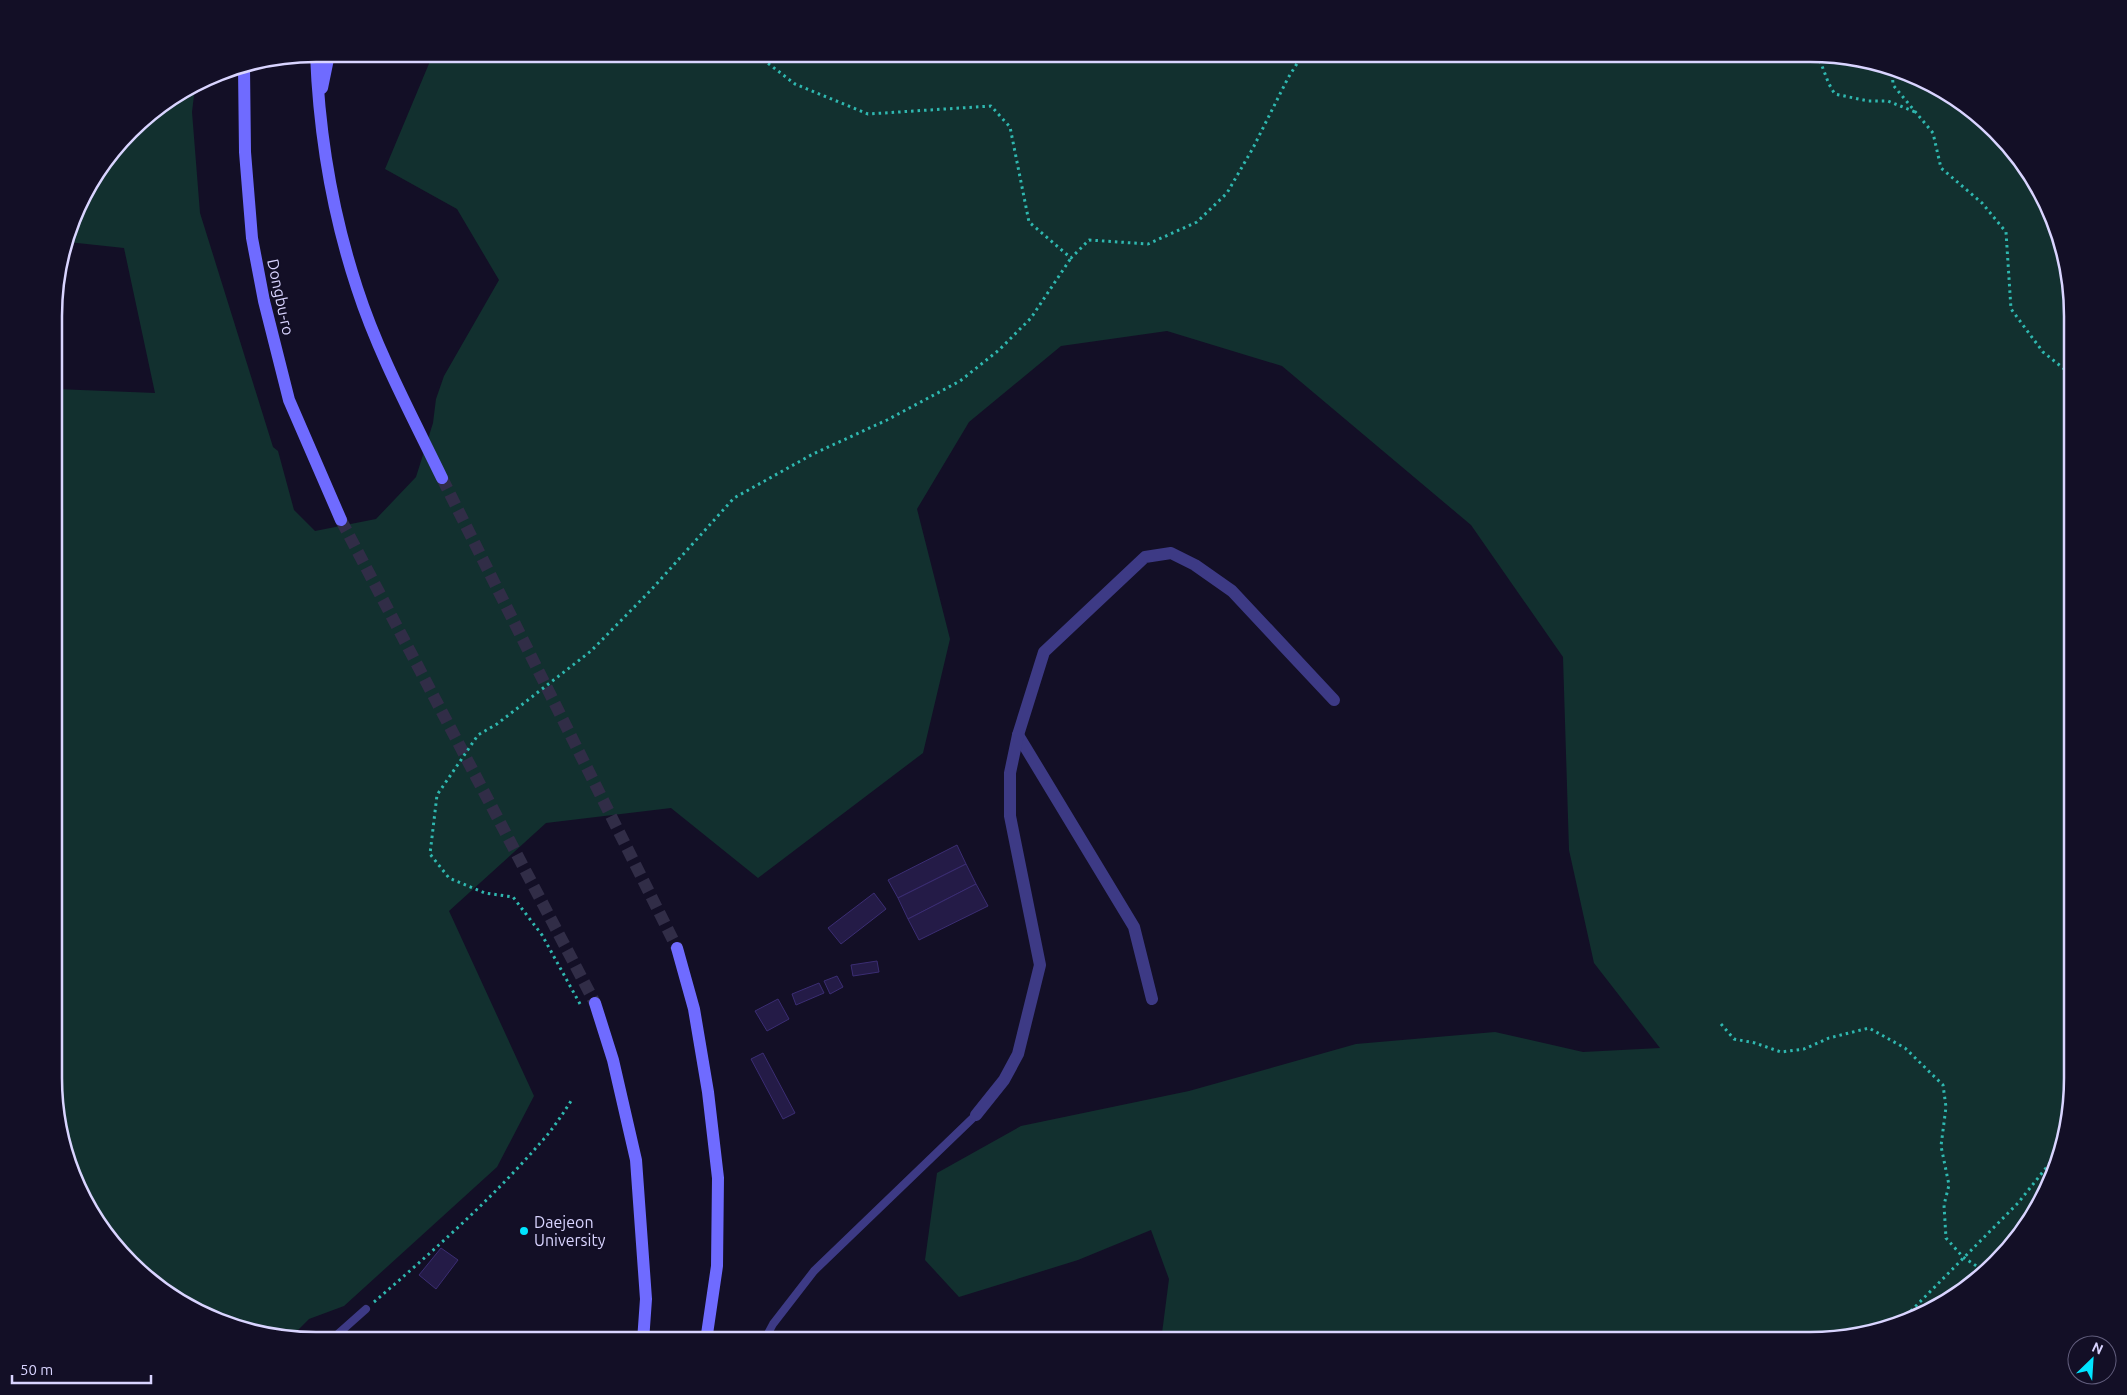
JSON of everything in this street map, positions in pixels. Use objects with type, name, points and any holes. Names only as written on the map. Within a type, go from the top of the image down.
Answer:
[{"type":"main road","points":[[316,62],[318,108],[333,200],[357,289],[390,370],[442,478]]},
{"type":"main road","points":[[318,108],[327,62]]},
{"type":"main road","name":"Dongbu-ro","points":[[244,73],[245,152],[252,238],[264,301],[288,400],[341,520]]},
{"type":"main road","points":[[677,948],[694,1009],[708,1092],[718,1178],[717,1266],[708,1332]]},
{"type":"main road","points":[[589,1007],[613,1060],[636,1160],[646,1299],[644,1332]]},
{"type":"street","points":[[976,1115],[1004,1080],[1018,1054],[1040,965],[1010,816],[1010,773],[1018,735],[1044,652],[1144,557],[1171,553],[1195,565],[1232,591],[1334,700]]},
{"type":"street","points":[[1018,735],[1134,928],[1152,1000]]},
{"type":"lane","points":[[768,1332],[772,1324],[814,1271],[976,1115]]},
{"type":"lane","points":[[340,1332],[366,1309]]},
{"type":"path","points":[[766,62],[795,84],[868,114],[991,106],[1010,127],[1029,222],[1071,258]]},
{"type":"path","points":[[589,1007],[542,935],[513,897],[485,893],[449,878],[430,854],[437,795],[478,735],[497,724],[591,651],[651,590],[734,498],[813,454],[887,420],[960,382],[999,350],[1031,318],[1071,258],[1089,240],[1148,244],[1197,222],[1227,193],[1298,62]]},
{"type":"path","points":[[1822,63],[1827,83],[1835,94],[1868,101],[1888,101],[1916,112]]},
{"type":"path","points":[[1892,76],[1892,85],[1933,133],[1941,168],[1982,203],[2006,232],[2011,309],[2042,352],[2064,369]]},
{"type":"path","points":[[1721,1024],[1734,1039],[1755,1043],[1781,1052],[1804,1049],[1829,1038],[1870,1028],[1906,1048],[1943,1085],[1946,1107],[1941,1146],[1949,1185],[1944,1205],[1946,1238],[1963,1257],[1979,1268]]},
{"type":"path","points":[[366,1309],[422,1262],[503,1183],[543,1140],[571,1101]]},
{"type":"path","points":[[1909,1312],[2018,1203],[2050,1163]]},
{"type":"green space","points":[[430,62],[1810,62],[1860,67],[1876,71],[1908,82],[1952,105],[1990,137],[2022,175],[2038,204],[2051,235],[2060,267],[2064,300],[2064,1095],[2060,1128],[2051,1160],[2038,1191],[2022,1220],[1990,1258],[1952,1290],[1923,1306],[1892,1319],[1860,1328],[1827,1332],[1162,1332],[1169,1279],[1151,1230],[1078,1260],[959,1297],[925,1260],[937,1173],[1021,1126],[1189,1091],[1356,1044],[1495,1032],[1583,1052],[1660,1048],[1594,963],[1569,850],[1563,657],[1471,525],[1282,366],[1167,331],[1061,346],[969,422],[917,509],[950,639],[923,753],[758,878],[671,808],[546,823],[449,911],[534,1096],[497,1167],[344,1306],[309,1319],[296,1332],[267,1328],[235,1319],[204,1306],[175,1290],[137,1258],[105,1220],[89,1191],[76,1160],[67,1128],[63,1095],[62,389],[155,393],[124,248],[74,243],[89,204],[105,175],[115,162],[149,126],[175,105],[194,94],[192,112],[200,213],[273,447],[278,451],[294,510],[315,531],[376,519],[416,477],[433,423],[436,399],[444,376],[499,280],[457,209],[385,169]]},
{"type":"building","points":[[957,845],[966,864],[898,898],[888,880]]},
{"type":"building","points":[[966,864],[976,884],[908,919],[898,898]]},
{"type":"building","points":[[976,884],[988,906],[919,940],[908,919]]},
{"type":"building","points":[[874,893],[886,909],[841,944],[828,928]]},
{"type":"building","points":[[877,961],[879,972],[853,976],[851,965]]},
{"type":"building","points":[[837,976],[843,987],[830,994],[824,981]]},
{"type":"building","points":[[819,983],[824,993],[796,1005],[792,994]]},
{"type":"building","points":[[778,999],[789,1019],[767,1031],[755,1011]]},
{"type":"building","points":[[763,1053],[795,1113],[783,1119],[751,1059]]},
{"type":"building","points":[[441,1248],[458,1260],[436,1289],[419,1275]]},
{"type":"tunnel","points":[[442,478],[677,948]]},
{"type":"tunnel","points":[[341,520],[595,1003]]},
{"type":"place","name":"Daejeon University","points":[[524,1231]]}]
